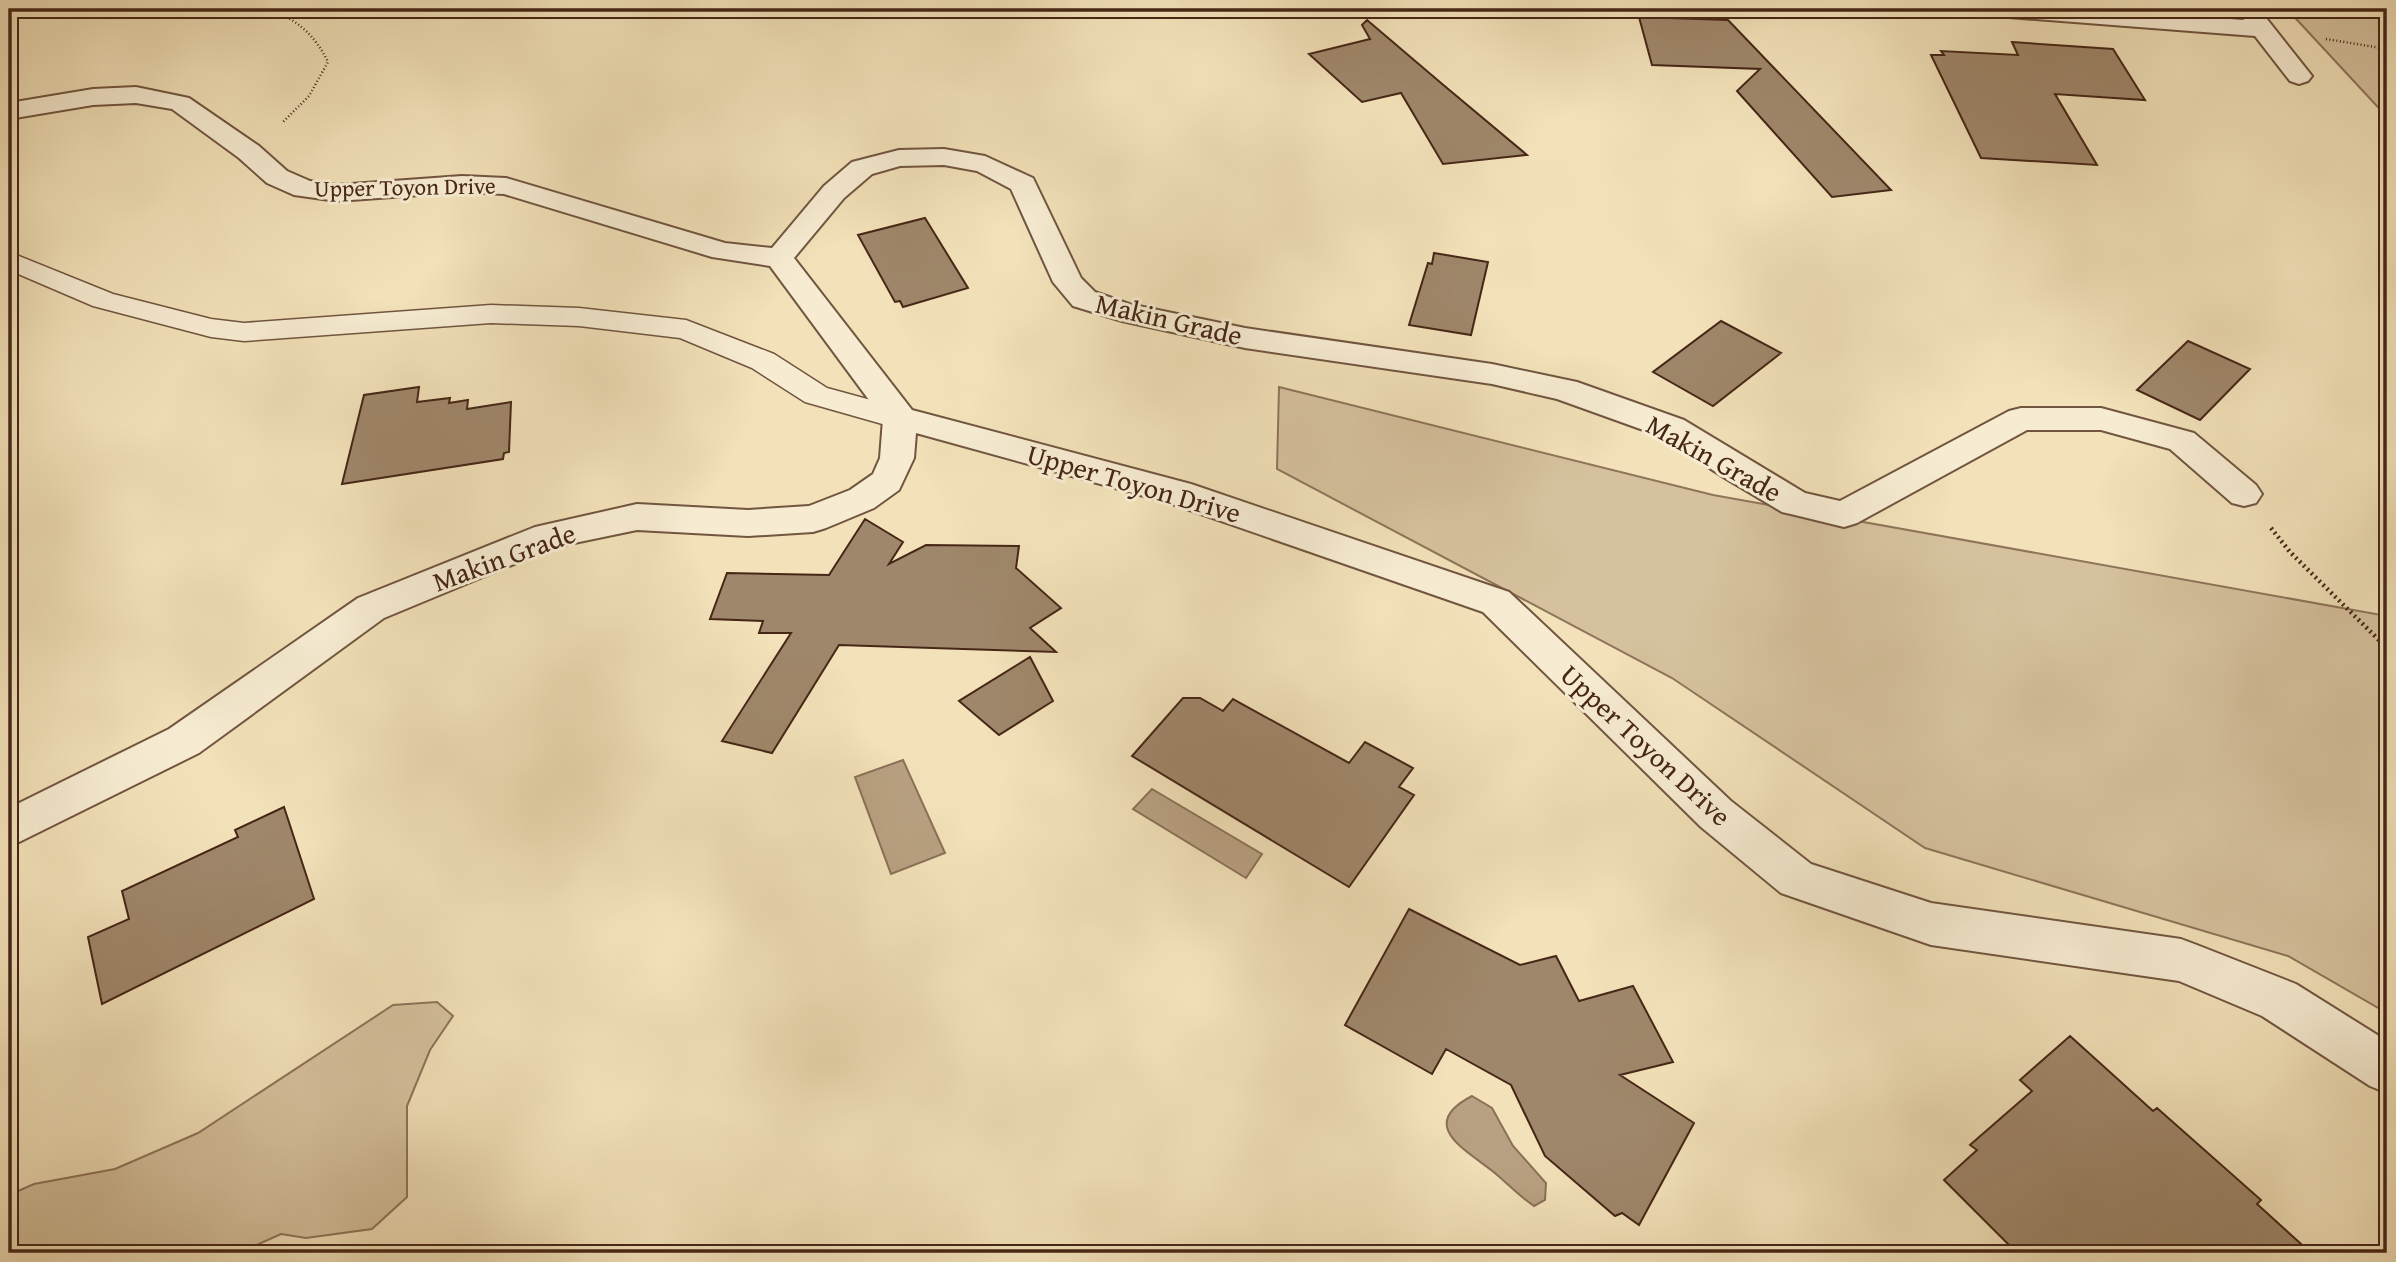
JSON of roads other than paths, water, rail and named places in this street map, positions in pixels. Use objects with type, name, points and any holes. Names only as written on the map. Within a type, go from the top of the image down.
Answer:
[{"type":"street","points":[[1996,9],[2263,29]]},
{"type":"street","points":[[2246,9],[2300,76]]},
{"type":"street","name":"Upper Toyon Drive","points":[[9,111],[93,97],[136,95],[180,103],[249,152],[277,177],[304,189],[337,193],[462,184],[506,186],[722,251],[779,258]]},
{"type":"street","name":"Makin Grade","points":[[779,258],[834,192],[862,168],[900,158],[944,157],[985,164],[1023,184],[1068,282],[1084,299],[1122,312],[1245,338],[1492,374],[1565,390],[1672,428],[1795,503],[1844,513],[1896,488],[2021,419],[2101,419],[2182,442],[2244,494]]},
{"type":"street","points":[[779,258],[900,418]]},
{"type":"street","name":"Upper Toyon Drive","points":[[900,418],[1179,493],[1496,603],[1716,814],[1797,879],[1931,924],[2181,960],[2280,1000],[2387,1069]]},
{"type":"street","name":"Makin Grade","points":[[9,828],[184,741],[371,608],[548,536],[637,517],[748,523],[813,519],[863,499],[887,481],[897,458],[900,418]]},
{"type":"lane","points":[[9,260],[103,300],[211,328],[244,332],[491,314],[579,317],[686,329],[764,361],[816,395],[900,418]]}]
